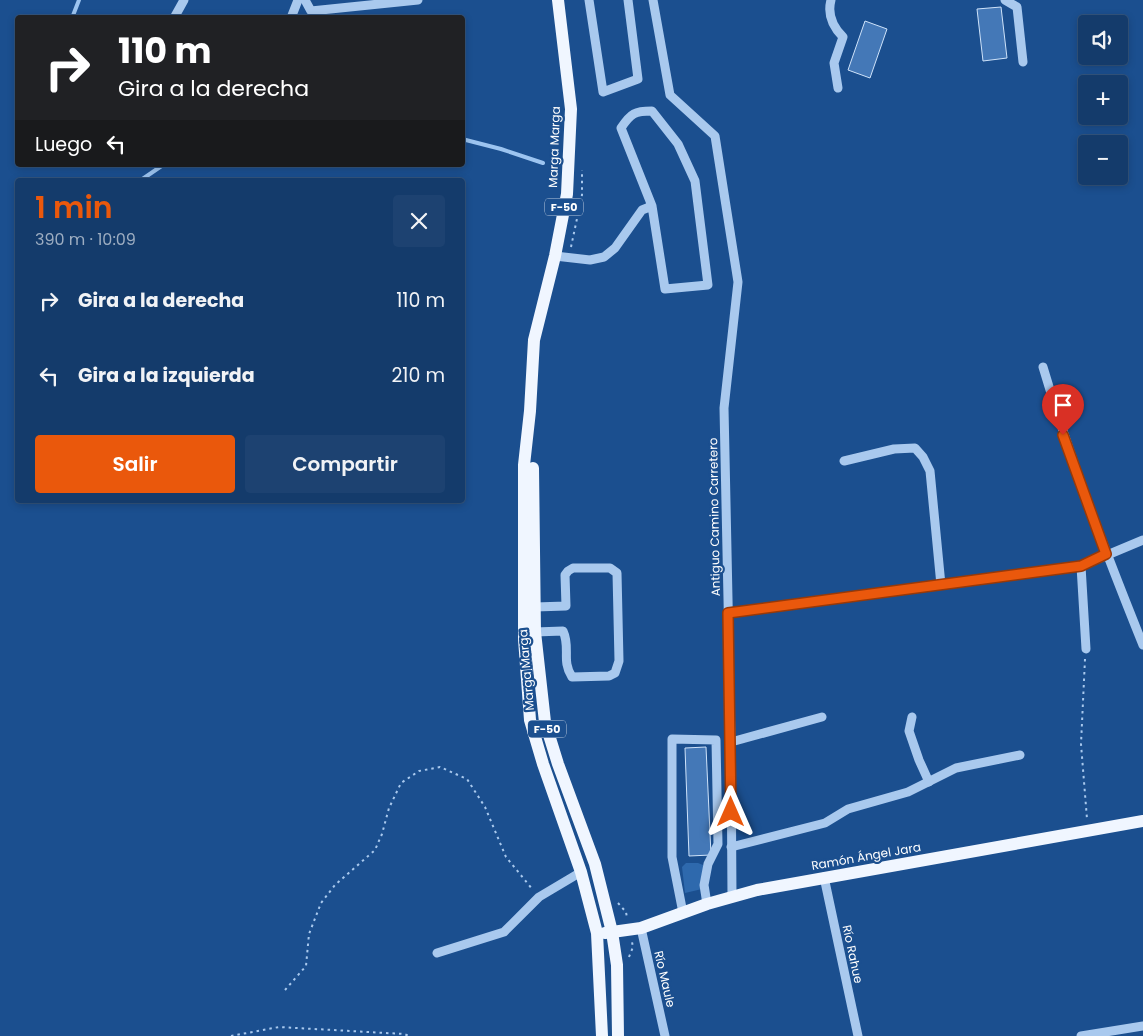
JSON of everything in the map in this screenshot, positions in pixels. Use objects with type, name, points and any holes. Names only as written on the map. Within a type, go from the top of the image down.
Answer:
[{"type":"main road","name":"Marga Marga","points":[[558,0],[571,109],[566,194],[555,256],[534,340],[530,411],[524,466],[524,639],[530,720],[543,764],[582,872],[598,933],[602,1036]]},
{"type":"main road","name":"Marga Marga","points":[[530,411],[535,632],[545,722],[558,764],[595,864],[612,932],[617,965],[618,1036]]},
{"type":"main road","name":"Ramón Ángel Jara","points":[[598,933],[635,929],[732,896],[824,877],[1143,822]]},
{"type":"street","points":[[176,15],[184,0]]},
{"type":"street","points":[[292,15],[298,0]]},
{"type":"street","points":[[305,0],[311,11],[418,0]]},
{"type":"street","points":[[589,0],[603,92],[638,79],[628,0]]},
{"type":"street","name":"Antiguo Camino Carretero","points":[[653,0],[670,95],[715,136],[738,282],[724,408],[731,742],[732,896]]},
{"type":"street","points":[[831,0],[830,16],[834,28],[843,37],[834,63],[838,88]]},
{"type":"street","points":[[1005,0],[1017,7],[1023,62]]},
{"type":"street","points":[[637,111],[652,112],[678,144],[694,181],[708,285],[665,289],[652,206],[621,128],[628,118],[637,111]]},
{"type":"street","points":[[555,256],[590,260],[604,257],[615,248],[642,210],[652,206]]},
{"type":"street","points":[[1043,367],[1063,435],[1106,554],[1143,645]]},
{"type":"street","points":[[844,461],[894,449],[915,448],[923,457],[930,471],[941,585]]},
{"type":"street","points":[[728,613],[1081,566],[1143,540]]},
{"type":"street","points":[[1081,566],[1086,649]]},
{"type":"street","points":[[535,607],[566,606],[565,575],[573,568],[610,568],[617,573],[618,661],[615,673],[609,676],[572,677],[566,668],[566,638],[563,631],[535,632]]},
{"type":"street","points":[[731,742],[822,717]]},
{"type":"street","points":[[912,717],[909,731],[929,782]]},
{"type":"street","points":[[683,913],[672,857],[672,739],[716,740],[718,844],[708,864],[704,884],[707,904]]},
{"type":"street","points":[[731,847],[825,823],[848,809],[908,792],[956,768],[1020,755]]},
{"type":"street","points":[[436,954],[504,932],[539,897],[582,872]]},
{"type":"street","name":"Río Rahue","points":[[824,877],[858,1036]]},
{"type":"street","name":"Río Maule","points":[[635,929],[665,1036]]},
{"type":"street","points":[[1081,1036],[1143,1026]]},
{"type":"path","points":[[568,257],[582,195],[582,167]]},
{"type":"path","points":[[1086,649],[1081,744],[1088,831]]},
{"type":"path","points":[[286,990],[306,966],[309,934],[321,902],[335,885],[375,850],[382,834],[389,808],[401,783],[419,771],[440,767],[467,779],[485,807],[506,857],[539,897]]},
{"type":"path","points":[[617,902],[626,912],[635,929],[633,946],[626,965]]},
{"type":"path","points":[[231,1036],[279,1027],[404,1034],[409,1036]]},
{"type":"shaded area","points":[[686,863],[703,865],[702,889],[685,893],[682,867]]},
{"type":"building","points":[[1001,7],[1007,58],[983,61],[977,9]]},
{"type":"building","points":[[865,21],[887,29],[870,78],[848,70]]},
{"type":"building","points":[[706,747],[711,855],[689,856],[685,748]]},
{"type":"waterway","points":[[73,15],[79,0]]},
{"type":"waterway","points":[[465,140],[543,163]]},
{"type":"waterway","points":[[144,178],[160,167]]},
{"type":"route","points":[[731,812],[728,613],[1081,566],[1106,554],[1063,435]]}]
